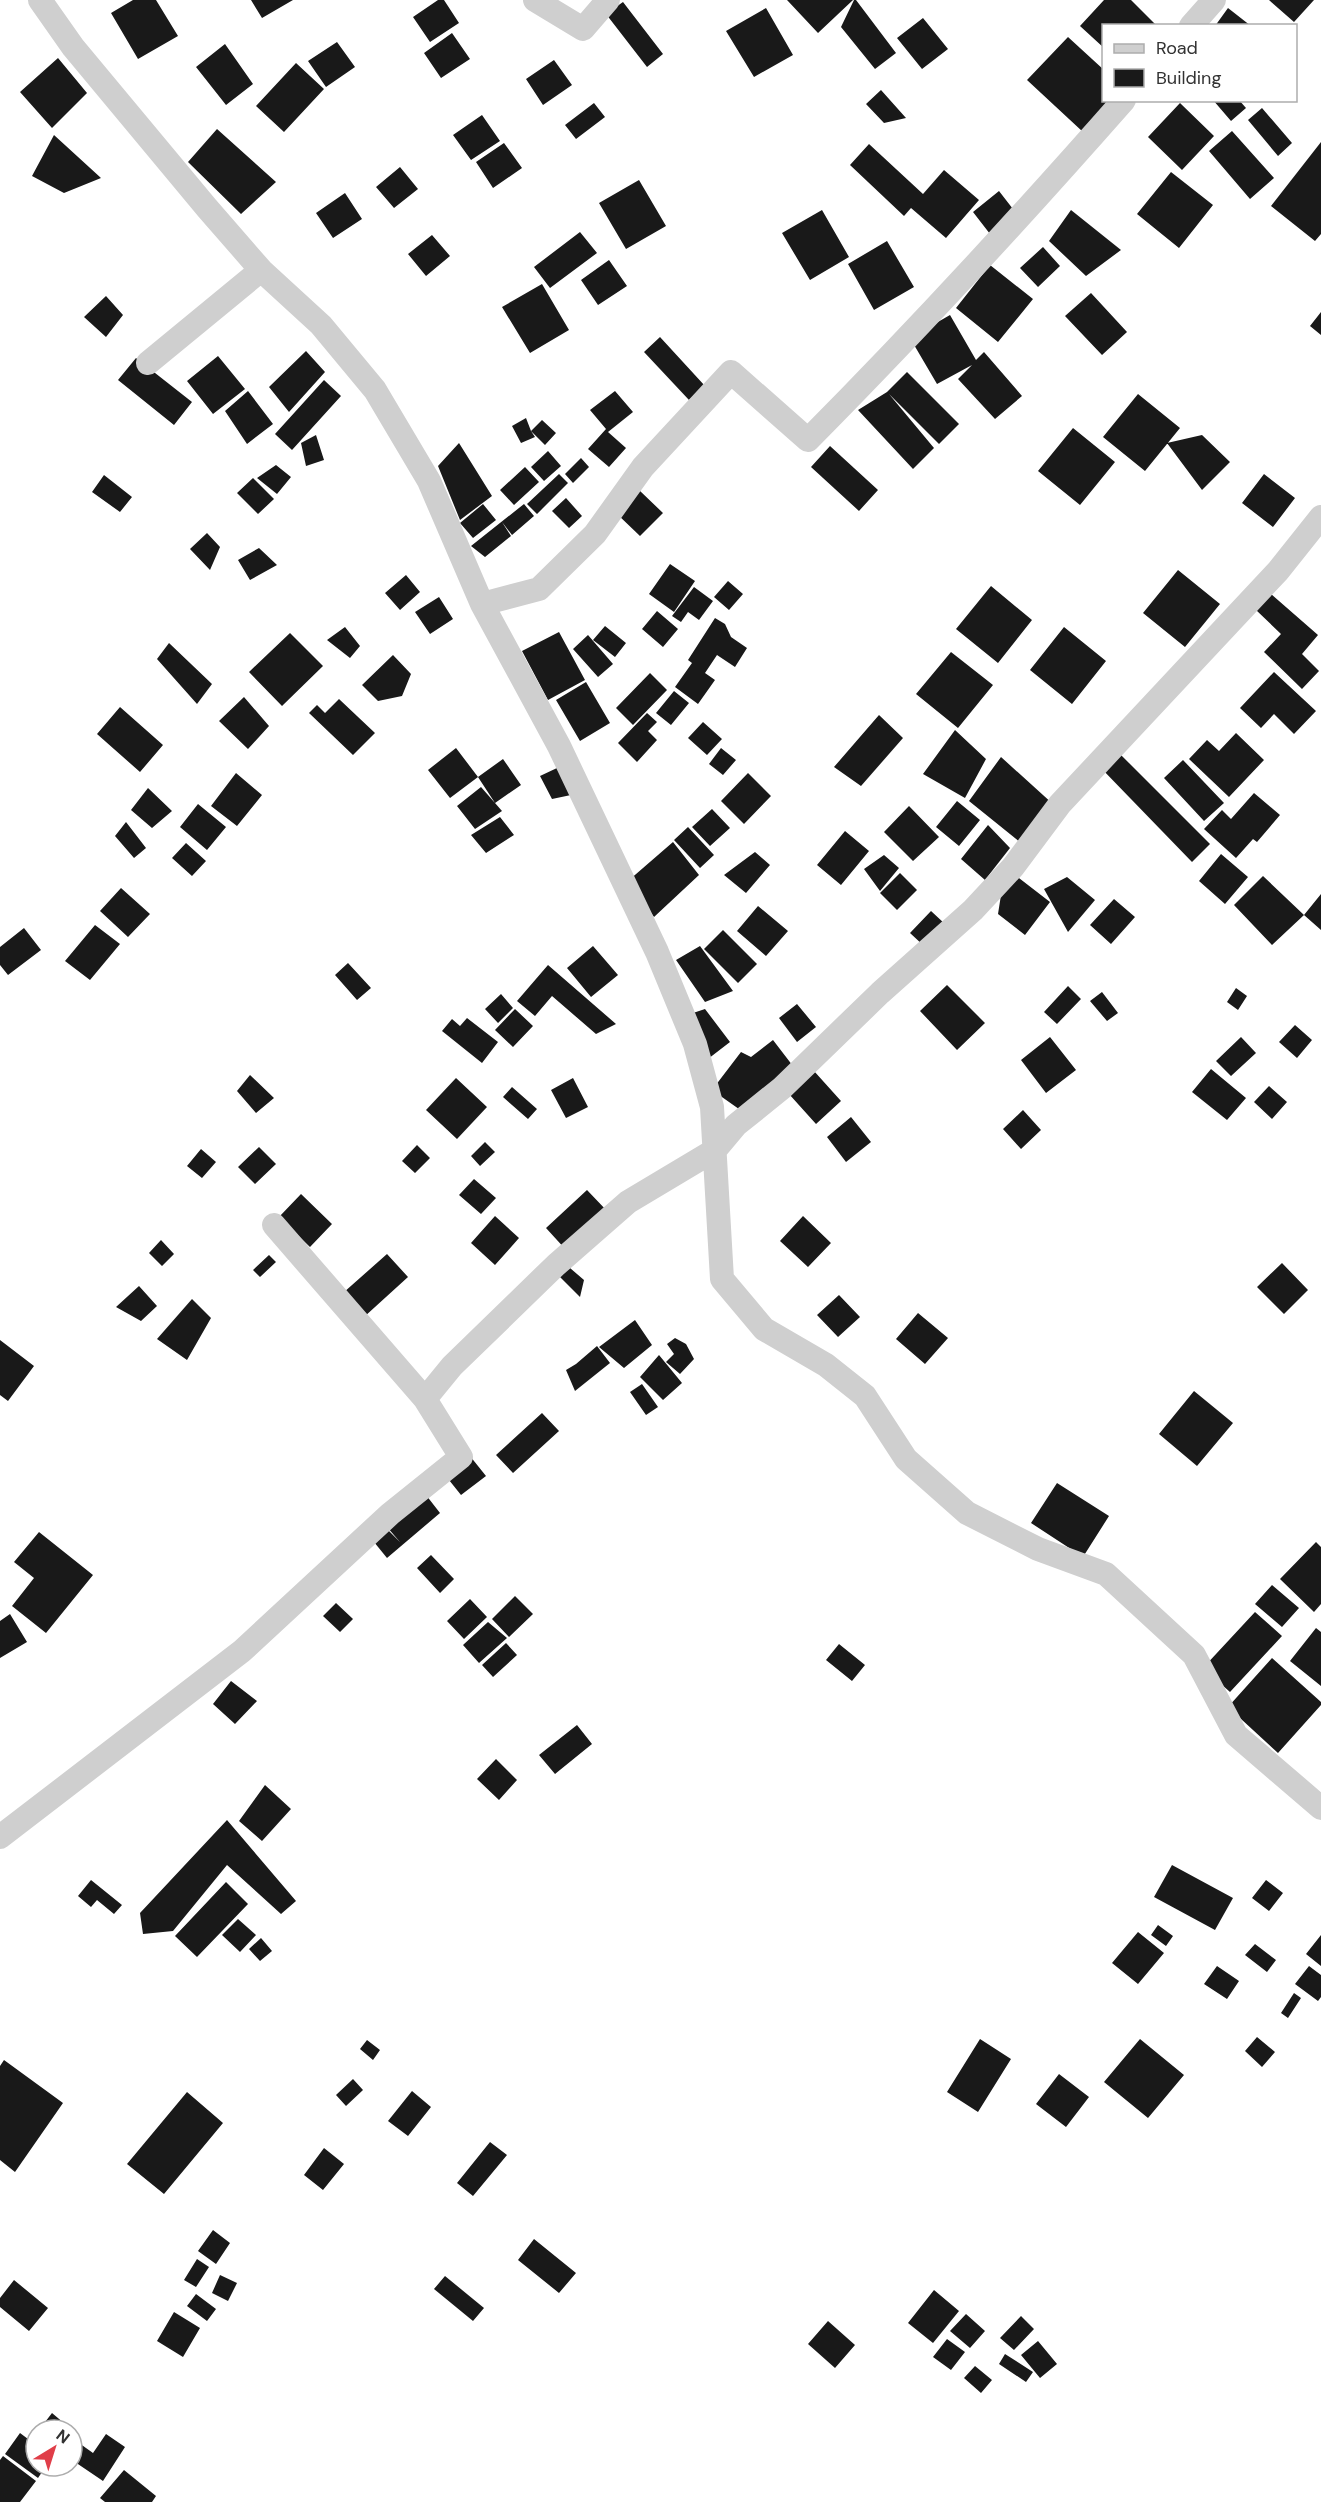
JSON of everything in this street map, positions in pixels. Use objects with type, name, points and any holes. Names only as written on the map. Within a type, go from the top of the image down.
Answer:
[{"type":"street","points":[[40,0],[73,47],[261,270],[321,326],[375,390],[429,481],[483,604],[559,746],[657,952],[695,1044],[712,1107],[722,1279],[764,1329],[826,1365],[866,1396],[906,1459],[967,1513],[1038,1549],[1106,1574],[1194,1655],[1236,1735],[1321,1808]]},
{"type":"street","points":[[535,0],[583,29],[608,0]]},
{"type":"street","points":[[1193,24],[1214,0]]},
{"type":"street","points":[[483,604],[539,589],[595,534],[643,467],[731,372],[808,440],[900,347],[1026,211],[1122,102]]},
{"type":"street","points":[[148,363],[261,270]]},
{"type":"street","points":[[425,1399],[452,1366],[556,1265],[628,1202],[715,1149],[736,1125],[782,1088],[880,993],[973,910],[1013,867],[1060,804],[1278,572],[1321,518]]},
{"type":"street","points":[[0,1837],[242,1651],[390,1514],[461,1457],[425,1399],[274,1225]]},
{"type":"building","points":[[133,0],[156,0],[178,36],[138,59],[111,13]]},
{"type":"building","points":[[251,0],[293,0],[262,18]]},
{"type":"building","points":[[438,0],[444,0],[459,23],[430,42],[413,17]]},
{"type":"building","points":[[787,0],[853,0],[818,33]]},
{"type":"building","points":[[854,0],[896,53],[875,69],[841,27]]},
{"type":"building","points":[[1104,0],[1131,0],[1155,24],[1102,24],[1102,46],[1080,26]]},
{"type":"building","points":[[1269,0],[1314,0],[1294,22]]},
{"type":"building","points":[[623,2],[663,54],[647,67],[606,14]]},
{"type":"building","points":[[766,8],[793,55],[754,77],[726,31]]},
{"type":"building","points":[[1228,8],[1248,24],[1216,24]]},
{"type":"building","points":[[923,18],[948,49],[922,69],[897,38]]},
{"type":"building","points":[[452,33],[470,59],[441,78],[424,53]]},
{"type":"building","points":[[1068,37],[1102,68],[1102,102],[1110,102],[1083,132],[1027,80]]},
{"type":"building","points":[[337,42],[355,67],[326,87],[308,61]]},
{"type":"building","points":[[225,44],[253,84],[226,105],[196,67]]},
{"type":"building","points":[[58,58],[87,93],[52,128],[20,92]]},
{"type":"building","points":[[554,60],[572,85],[543,105],[526,79]]},
{"type":"building","points":[[296,63],[324,89],[284,132],[256,106]]},
{"type":"building","points":[[881,90],[906,118],[884,123],[866,104]]},
{"type":"building","points":[[1215,102],[1241,102],[1246,108],[1231,121]]},
{"type":"building","points":[[594,103],[605,117],[576,139],[565,125]]},
{"type":"building","points":[[1180,103],[1214,136],[1182,170],[1148,137]]},
{"type":"building","points":[[1262,108],[1292,143],[1278,156],[1248,120]]},
{"type":"building","points":[[482,115],[500,141],[471,160],[453,135]]},
{"type":"building","points":[[217,129],[276,182],[241,214],[188,162]]},
{"type":"building","points":[[1232,131],[1274,178],[1250,199],[1209,151]]},
{"type":"building","points":[[54,135],[101,178],[64,193],[32,176]]},
{"type":"building","points":[[1321,142],[1321,234],[1315,241],[1271,206]]},
{"type":"building","points":[[504,143],[522,168],[493,188],[476,162]]},
{"type":"building","points":[[869,144],[923,194],[944,170],[979,200],[946,238],[911,208],[904,216],[850,165]]},
{"type":"building","points":[[400,167],[418,189],[394,208],[376,187]]},
{"type":"building","points":[[1171,172],[1213,205],[1179,248],[1137,214]]},
{"type":"building","points":[[639,180],[666,226],[626,249],[599,203]]},
{"type":"building","points":[[999,191],[1023,222],[997,243],[973,212]]},
{"type":"building","points":[[345,193],[362,219],[333,238],[316,213]]},
{"type":"building","points":[[822,210],[849,257],[810,280],[782,233]]},
{"type":"building","points":[[1071,210],[1121,250],[1086,276],[1049,241]]},
{"type":"building","points":[[580,232],[597,253],[550,288],[534,267]]},
{"type":"building","points":[[432,235],[450,256],[426,276],[408,254]]},
{"type":"building","points":[[887,241],[914,287],[874,310],[848,264]]},
{"type":"building","points":[[1043,247],[1060,266],[1038,287],[1020,268]]},
{"type":"building","points":[[609,260],[627,286],[598,305],[581,280]]},
{"type":"building","points":[[990,265],[1033,299],[998,342],[956,308]]},
{"type":"building","points":[[542,284],[569,330],[530,353],[502,307]]},
{"type":"building","points":[[1091,293],[1127,332],[1102,355],[1065,316]]},
{"type":"building","points":[[106,296],[123,315],[106,337],[84,317]]},
{"type":"building","points":[[1321,312],[1321,335],[1310,326]]},
{"type":"building","points":[[950,315],[976,360],[984,352],[1022,396],[995,419],[958,379],[972,365],[937,384],[910,338]]},
{"type":"building","points":[[660,337],[705,386],[689,400],[644,352]]},
{"type":"building","points":[[306,351],[325,372],[289,412],[269,387]]},
{"type":"building","points":[[218,356],[245,389],[213,414],[187,381]]},
{"type":"building","points":[[136,358],[192,402],[174,425],[118,380]]},
{"type":"building","points":[[907,372],[959,424],[939,444],[889,394],[934,448],[913,469],[858,410],[887,392]]},
{"type":"building","points":[[324,380],[341,396],[292,450],[275,434]]},
{"type":"building","points":[[248,391],[273,424],[247,444],[225,411]]},
{"type":"building","points":[[615,391],[633,412],[608,432],[626,448],[609,467],[588,449],[606,429],[590,410]]},
{"type":"building","points":[[1138,394],[1180,428],[1145,471],[1103,437]]},
{"type":"building","points":[[526,418],[535,437],[521,443],[512,426]]},
{"type":"building","points":[[542,420],[556,433],[545,445],[531,431]]},
{"type":"building","points":[[1073,428],[1115,462],[1080,505],[1038,471]]},
{"type":"building","points":[[316,435],[324,460],[306,466],[301,443]]},
{"type":"building","points":[[1202,435],[1230,462],[1202,490],[1167,443]]},
{"type":"building","points":[[459,443],[492,496],[460,520],[438,466]]},
{"type":"building","points":[[830,446],[878,490],[859,511],[811,467]]},
{"type":"building","points":[[548,451],[561,466],[544,481],[531,467]]},
{"type":"building","points":[[581,458],[589,467],[573,483],[565,474]]},
{"type":"building","points":[[276,465],[291,477],[277,494],[257,478]]},
{"type":"building","points":[[525,467],[539,482],[514,505],[500,490]]},
{"type":"building","points":[[559,474],[568,483],[537,514],[527,504]]},
{"type":"building","points":[[1264,474],[1295,498],[1273,527],[1242,503]]},
{"type":"building","points":[[104,475],[132,497],[120,512],[92,492]]},
{"type":"building","points":[[253,478],[274,499],[258,514],[237,493]]},
{"type":"building","points":[[639,490],[663,513],[640,536],[616,513]]},
{"type":"building","points":[[566,498],[582,516],[569,528],[552,511]]},
{"type":"building","points":[[483,504],[496,520],[473,538],[460,523]]},
{"type":"building","points":[[524,504],[534,516],[512,535],[502,522],[511,536],[485,557],[471,546]]},
{"type":"building","points":[[207,533],[220,547],[210,570],[190,549]]},
{"type":"building","points":[[259,548],[277,565],[250,580],[238,560]]},
{"type":"building","points":[[670,564],[695,581],[674,612],[649,594]]},
{"type":"building","points":[[1178,570],[1220,604],[1185,647],[1143,613]]},
{"type":"building","points":[[406,575],[420,592],[400,610],[385,593]]},
{"type":"building","points":[[728,581],[743,594],[729,610],[714,597]]},
{"type":"building","points":[[991,586],[1032,620],[998,663],[956,629]]},
{"type":"building","points":[[694,587],[713,601],[699,620],[688,612],[681,622],[672,616]]},
{"type":"building","points":[[1271,594],[1318,635],[1302,654],[1319,671],[1302,689],[1264,652],[1281,634],[1256,610]]},
{"type":"building","points":[[439,597],[453,619],[430,634],[415,612]]},
{"type":"building","points":[[657,611],[678,629],[663,647],[642,629]]},
{"type":"building","points":[[715,618],[725,624],[731,637],[747,648],[735,667],[717,655],[705,673],[715,680],[698,704],[675,687],[692,663],[688,660]]},
{"type":"building","points":[[605,626],[626,643],[615,657],[593,640]]},
{"type":"building","points":[[345,627],[360,646],[350,658],[327,640]]},
{"type":"building","points":[[1064,627],[1106,661],[1072,704],[1030,670]]},
{"type":"building","points":[[559,632],[585,680],[548,700],[522,651]]},
{"type":"building","points":[[290,633],[323,666],[282,706],[249,672]]},
{"type":"building","points":[[588,635],[613,664],[598,677],[573,649]]},
{"type":"building","points":[[169,643],[212,684],[197,704],[157,659]]},
{"type":"building","points":[[951,652],[993,685],[958,728],[916,694]]},
{"type":"building","points":[[393,655],[411,674],[402,696],[378,701],[362,685]]},
{"type":"building","points":[[1274,672],[1316,711],[1294,734],[1274,714],[1261,728],[1240,708]]},
{"type":"building","points":[[650,673],[667,690],[633,725],[616,708]]},
{"type":"building","points":[[586,682],[610,723],[580,741],[556,700]]},
{"type":"building","points":[[674,691],[689,703],[671,725],[656,713]]},
{"type":"building","points":[[244,697],[269,726],[248,749],[219,721]]},
{"type":"building","points":[[339,699],[375,733],[353,755],[309,713],[317,705],[325,713]]},
{"type":"building","points":[[120,707],[163,745],[140,772],[97,734]]},
{"type":"building","points":[[647,713],[657,722],[648,731],[657,740],[637,762],[618,743]]},
{"type":"building","points":[[879,715],[903,738],[861,786],[834,767]]},
{"type":"building","points":[[703,722],[722,739],[707,755],[688,738]]},
{"type":"building","points":[[955,730],[986,759],[965,798],[923,774]]},
{"type":"building","points":[[1236,733],[1264,760],[1229,797],[1189,759],[1207,740],[1219,751]]},
{"type":"building","points":[[456,748],[478,777],[450,798],[428,770]]},
{"type":"building","points":[[721,748],[736,760],[723,775],[709,764]]},
{"type":"building","points":[[1117,751],[1210,844],[1192,862],[1099,766]]},
{"type":"building","points":[[1001,757],[1054,805],[1021,843],[969,801]]},
{"type":"building","points":[[503,759],[521,785],[495,803],[478,777]]},
{"type":"building","points":[[1183,760],[1224,803],[1204,821],[1164,778]]},
{"type":"building","points":[[557,768],[571,795],[552,799],[540,776]]},
{"type":"building","points":[[236,773],[262,795],[237,826],[211,806]]},
{"type":"building","points":[[748,773],[771,796],[744,824],[721,801]]},
{"type":"building","points":[[481,787],[502,811],[475,829],[457,806]]},
{"type":"building","points":[[148,788],[172,811],[152,828],[131,810]]},
{"type":"building","points":[[1254,793],[1280,815],[1257,842],[1253,839],[1236,858],[1204,829],[1222,810],[1231,819]]},
{"type":"building","points":[[957,801],[980,820],[959,846],[936,827]]},
{"type":"building","points":[[198,804],[226,827],[207,850],[180,827]]},
{"type":"building","points":[[909,806],[939,837],[913,861],[884,832]]},
{"type":"building","points":[[712,809],[730,828],[710,846],[692,827]]},
{"type":"building","points":[[500,817],[514,835],[486,853],[471,835]]},
{"type":"building","points":[[126,822],[146,848],[134,858],[115,836]]},
{"type":"building","points":[[988,825],[1010,848],[985,880],[961,859]]},
{"type":"building","points":[[688,827],[714,855],[700,868],[674,840]]},
{"type":"building","points":[[845,831],[869,851],[841,885],[817,865]]},
{"type":"building","points":[[673,842],[699,875],[654,917],[628,881]]},
{"type":"building","points":[[186,843],[206,861],[192,876],[172,858]]},
{"type":"building","points":[[755,852],[770,865],[746,893],[724,875]]},
{"type":"building","points":[[1221,854],[1248,877],[1225,904],[1199,881]]},
{"type":"building","points":[[884,855],[899,868],[880,891],[864,869]]},
{"type":"building","points":[[900,873],[917,890],[897,910],[880,893]]},
{"type":"building","points":[[1015,875],[1050,902],[1025,935],[998,914],[1001,895]]},
{"type":"building","points":[[1263,876],[1304,915],[1272,945],[1234,905]]},
{"type":"building","points":[[1067,877],[1095,900],[1068,932],[1044,889]]},
{"type":"building","points":[[121,888],[150,914],[128,937],[100,911]]},
{"type":"building","points":[[1321,894],[1321,930],[1304,915]]},
{"type":"building","points":[[1114,899],[1135,917],[1111,944],[1090,925]]},
{"type":"building","points":[[758,906],[788,931],[766,956],[737,931]]},
{"type":"building","points":[[931,911],[945,924],[924,946],[910,933]]},
{"type":"building","points":[[95,925],[120,944],[90,980],[65,961]]},
{"type":"building","points":[[24,928],[41,950],[8,975],[0,965],[0,947]]},
{"type":"building","points":[[723,930],[757,964],[738,983],[704,949]]},
{"type":"building","points":[[593,946],[618,975],[591,997],[567,968]]},
{"type":"building","points":[[700,946],[733,991],[705,1002],[676,960]]},
{"type":"building","points":[[348,963],[371,988],[357,1000],[335,975]]},
{"type":"building","points":[[548,965],[616,1024],[596,1034],[552,996],[535,1016],[517,1001]]},
{"type":"building","points":[[947,985],[985,1023],[957,1050],[920,1011]]},
{"type":"building","points":[[1068,986],[1081,999],[1057,1024],[1044,1012]]},
{"type":"building","points":[[1236,988],[1247,996],[1238,1010],[1227,1002]]},
{"type":"building","points":[[1102,992],[1118,1013],[1107,1021],[1090,1001]]},
{"type":"building","points":[[501,994],[513,1008],[498,1023],[485,1009]]},
{"type":"building","points":[[797,1004],[816,1027],[797,1042],[779,1018]]},
{"type":"building","points":[[515,1009],[533,1026],[513,1047],[495,1030]]},
{"type":"building","points":[[705,1009],[730,1042],[704,1062],[687,1015]]},
{"type":"building","points":[[467,1018],[498,1042],[482,1063],[442,1031],[452,1019],[460,1026]]},
{"type":"building","points":[[1295,1025],[1312,1040],[1297,1058],[1279,1042]]},
{"type":"building","points":[[1050,1037],[1076,1070],[1046,1093],[1021,1060]]},
{"type":"building","points":[[1241,1037],[1256,1053],[1231,1076],[1216,1061]]},
{"type":"building","points":[[773,1040],[796,1070],[746,1114],[712,1090],[741,1052],[751,1057]]},
{"type":"building","points":[[1211,1069],[1246,1098],[1227,1120],[1192,1092]]},
{"type":"building","points":[[814,1071],[841,1101],[816,1124],[789,1094]]},
{"type":"building","points":[[250,1075],[274,1098],[256,1113],[237,1091]]},
{"type":"building","points":[[456,1078],[487,1107],[457,1139],[426,1110]]},
{"type":"building","points":[[573,1078],[588,1107],[566,1118],[551,1090]]},
{"type":"building","points":[[1269,1086],[1287,1102],[1272,1119],[1254,1102]]},
{"type":"building","points":[[512,1087],[537,1109],[528,1119],[503,1097]]},
{"type":"building","points":[[1023,1110],[1041,1130],[1021,1149],[1003,1129]]},
{"type":"building","points":[[851,1117],[871,1142],[846,1162],[827,1137]]},
{"type":"building","points":[[485,1142],[495,1152],[480,1166],[471,1156]]},
{"type":"building","points":[[417,1145],[430,1158],[415,1173],[402,1161]]},
{"type":"building","points":[[259,1147],[276,1164],[255,1184],[238,1167]]},
{"type":"building","points":[[201,1149],[216,1162],[202,1178],[187,1166]]},
{"type":"building","points":[[474,1179],[496,1198],[481,1214],[459,1195]]},
{"type":"building","points":[[587,1190],[608,1212],[567,1251],[546,1228]]},
{"type":"building","points":[[301,1194],[332,1224],[310,1247],[279,1217]]},
{"type":"building","points":[[495,1216],[519,1238],[495,1265],[471,1243]]},
{"type":"building","points":[[803,1216],[831,1243],[808,1267],[780,1241]]},
{"type":"building","points":[[161,1240],[174,1254],[162,1266],[149,1253]]},
{"type":"building","points":[[387,1254],[408,1277],[364,1317],[343,1293]]},
{"type":"building","points":[[269,1255],[276,1262],[260,1277],[253,1270]]},
{"type":"building","points":[[1282,1263],[1308,1290],[1284,1314],[1257,1287]]},
{"type":"building","points":[[570,1268],[584,1280],[580,1297],[559,1276]]},
{"type":"building","points":[[139,1286],[157,1306],[141,1321],[116,1307]]},
{"type":"building","points":[[839,1295],[860,1317],[838,1337],[817,1315]]},
{"type":"building","points":[[192,1299],[211,1318],[187,1360],[157,1339]]},
{"type":"building","points":[[918,1313],[948,1338],[925,1364],[896,1339]]},
{"type":"building","points":[[635,1320],[652,1345],[624,1368],[599,1347]]},
{"type":"building","points":[[675,1338],[686,1344],[694,1359],[680,1374],[666,1362],[674,1354],[667,1344]]},
{"type":"building","points":[[0,1340],[34,1366],[8,1401],[0,1395]]},
{"type":"building","points":[[597,1346],[610,1363],[575,1391],[566,1370]]},
{"type":"building","points":[[659,1355],[682,1383],[663,1400],[640,1377]]},
{"type":"building","points":[[642,1384],[658,1407],[646,1415],[630,1392]]},
{"type":"building","points":[[1194,1391],[1233,1423],[1197,1466],[1159,1434]]},
{"type":"building","points":[[542,1413],[559,1431],[513,1473],[496,1455]]},
{"type":"building","points":[[470,1456],[486,1476],[461,1495],[445,1475]]},
{"type":"building","points":[[1057,1483],[1109,1516],[1083,1557],[1031,1523]]},
{"type":"building","points":[[426,1495],[440,1513],[387,1558],[374,1542],[388,1530],[400,1542],[387,1527]]},
{"type":"building","points":[[39,1532],[93,1575],[46,1633],[12,1606],[34,1578],[14,1562]]},
{"type":"building","points":[[1316,1542],[1321,1547],[1321,1604],[1314,1612],[1280,1579]]},
{"type":"building","points":[[431,1555],[454,1579],[440,1593],[417,1568]]},
{"type":"building","points":[[1272,1585],[1299,1608],[1282,1627],[1255,1604]]},
{"type":"building","points":[[515,1596],[533,1614],[509,1637],[492,1619]]},
{"type":"building","points":[[470,1599],[487,1617],[464,1639],[447,1621]]},
{"type":"building","points":[[336,1603],[353,1619],[340,1632],[323,1616]]},
{"type":"building","points":[[1255,1612],[1282,1636],[1230,1692],[1203,1668]]},
{"type":"building","points":[[10,1614],[27,1642],[0,1658],[0,1621]]},
{"type":"building","points":[[488,1622],[507,1638],[479,1663],[463,1645]]},
{"type":"building","points":[[1316,1628],[1321,1632],[1321,1686],[1290,1661]]},
{"type":"building","points":[[506,1643],[517,1655],[493,1677],[482,1665]]},
{"type":"building","points":[[839,1644],[865,1665],[852,1681],[826,1660]]},
{"type":"building","points":[[1272,1658],[1321,1702],[1321,1705],[1278,1753],[1228,1707]]},
{"type":"building","points":[[231,1681],[257,1701],[235,1724],[213,1704]]},
{"type":"building","points":[[577,1725],[592,1744],[555,1774],[539,1755]]},
{"type":"building","points":[[496,1759],[517,1780],[499,1800],[477,1779]]},
{"type":"building","points":[[265,1785],[291,1809],[262,1841],[239,1821]]},
{"type":"building","points":[[227,1820],[296,1901],[281,1914],[227,1865],[173,1931],[143,1934],[140,1913]]},
{"type":"building","points":[[1172,1865],[1233,1898],[1215,1930],[1154,1897]]},
{"type":"building","points":[[91,1880],[122,1905],[114,1914],[97,1900],[91,1907],[78,1896]]},
{"type":"building","points":[[1266,1880],[1283,1893],[1269,1911],[1252,1898]]},
{"type":"building","points":[[226,1882],[248,1904],[197,1957],[175,1936]]},
{"type":"building","points":[[238,1919],[256,1935],[240,1952],[222,1935]]},
{"type":"building","points":[[1158,1925],[1173,1936],[1166,1946],[1151,1935]]},
{"type":"building","points":[[1138,1932],[1164,1953],[1138,1984],[1112,1963]]},
{"type":"building","points":[[1321,1935],[1321,1966],[1306,1954]]},
{"type":"building","points":[[261,1938],[272,1951],[260,1961],[249,1949]]},
{"type":"building","points":[[1255,1944],[1276,1960],[1267,1972],[1245,1955]]},
{"type":"building","points":[[1217,1966],[1239,1981],[1227,1999],[1204,1984]]},
{"type":"building","points":[[1309,1966],[1321,1975],[1321,1997],[1318,2001],[1295,1984]]},
{"type":"building","points":[[1294,1993],[1301,1998],[1288,2018],[1281,2013]]},
{"type":"building","points":[[1257,2037],[1275,2052],[1262,2067],[1245,2051]]},
{"type":"building","points":[[980,2039],[1011,2059],[978,2112],[947,2092]]},
{"type":"building","points":[[1140,2039],[1184,2075],[1148,2118],[1104,2082]]},
{"type":"building","points":[[367,2040],[380,2050],[373,2060],[360,2049]]},
{"type":"building","points":[[4,2060],[63,2103],[15,2172],[0,2160],[0,2066]]},
{"type":"building","points":[[1059,2074],[1089,2097],[1066,2127],[1036,2104]]},
{"type":"building","points":[[353,2079],[363,2090],[346,2106],[336,2095]]},
{"type":"building","points":[[412,2091],[431,2107],[408,2136],[388,2121]]},
{"type":"building","points":[[187,2092],[223,2123],[164,2194],[127,2164]]},
{"type":"building","points":[[490,2142],[507,2155],[473,2196],[457,2183]]},
{"type":"building","points":[[324,2148],[344,2164],[323,2190],[304,2175]]},
{"type":"building","points":[[213,2230],[230,2243],[216,2264],[198,2251]]},
{"type":"building","points":[[534,2239],[576,2273],[559,2293],[518,2260]]},
{"type":"building","points":[[197,2259],[209,2267],[196,2287],[184,2280]]},
{"type":"building","points":[[220,2275],[237,2283],[228,2301],[212,2293]]},
{"type":"building","points":[[445,2276],[484,2308],[473,2321],[434,2289]]},
{"type":"building","points":[[14,2280],[48,2308],[29,2331],[0,2307],[0,2298]]},
{"type":"building","points":[[934,2290],[959,2311],[933,2343],[908,2323]]},
{"type":"building","points":[[196,2294],[216,2309],[207,2321],[187,2306]]},
{"type":"building","points":[[174,2312],[200,2328],[183,2357],[157,2341]]},
{"type":"building","points":[[966,2314],[985,2331],[970,2348],[950,2331]]},
{"type":"building","points":[[1021,2316],[1034,2329],[1014,2350],[1000,2338]]},
{"type":"building","points":[[828,2321],[855,2345],[835,2368],[808,2344]]},
{"type":"building","points":[[947,2339],[965,2352],[951,2370],[933,2357]]},
{"type":"building","points":[[1038,2341],[1057,2364],[1040,2378],[1021,2355]]},
{"type":"building","points":[[1005,2354],[1033,2372],[1026,2382],[999,2364]]},
{"type":"building","points":[[975,2366],[992,2380],[981,2393],[964,2378]]},
{"type":"building","points":[[52,2413],[58,2418],[48,2418]]},
{"type":"building","points":[[20,2433],[24,2436],[24,2468],[5,2454]]},
{"type":"building","points":[[106,2434],[125,2447],[103,2481],[84,2468],[84,2447],[93,2453]]},
{"type":"building","points":[[3,2456],[24,2472],[24,2478],[32,2478],[36,2481],[20,2502],[0,2502],[0,2460]]},
{"type":"building","points":[[124,2470],[156,2496],[152,2502],[105,2502],[100,2498]]}]
